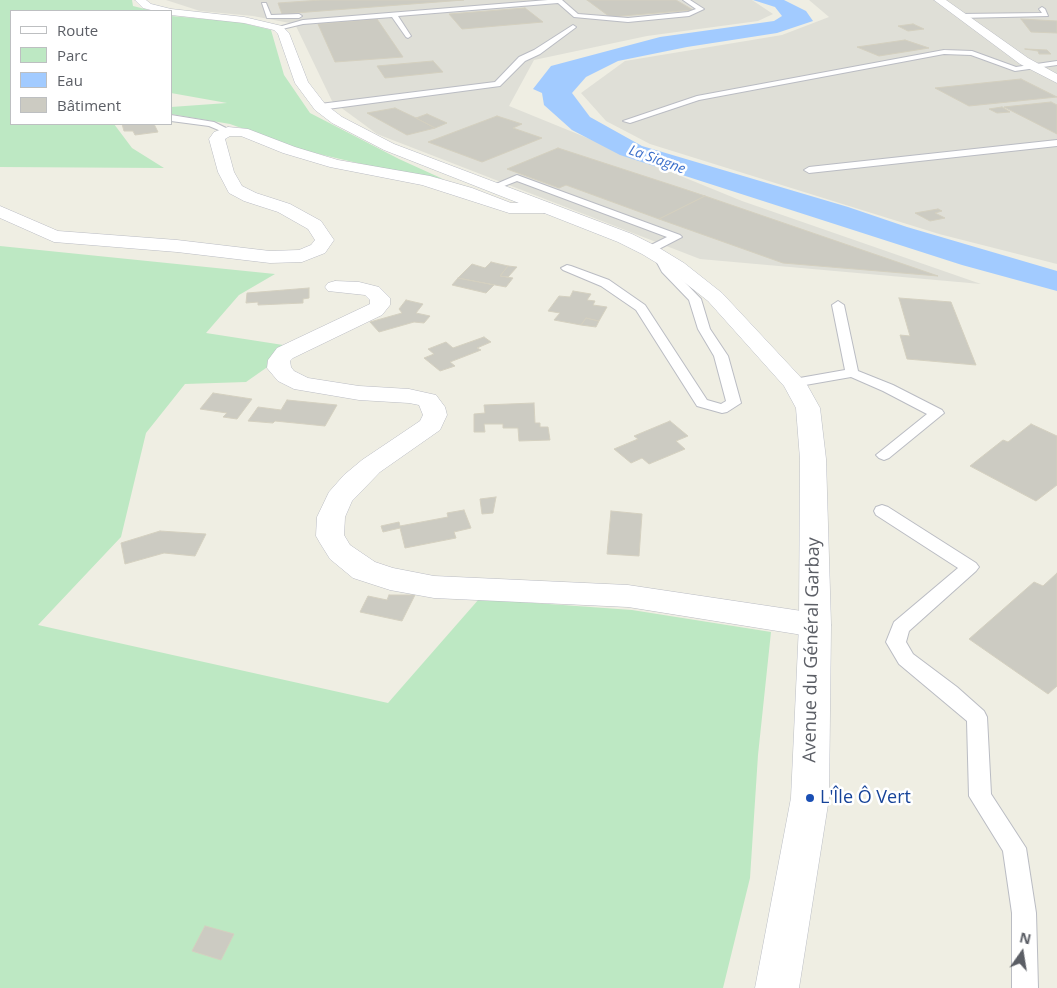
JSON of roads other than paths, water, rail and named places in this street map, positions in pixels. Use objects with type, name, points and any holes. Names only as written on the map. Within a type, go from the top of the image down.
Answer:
[{"type":"street","points":[[140,0],[147,6],[163,10]]},
{"type":"street","points":[[938,0],[1034,67],[1057,80]]},
{"type":"street","points":[[172,12],[244,20],[278,28]]},
{"type":"street","name":"Avenue du Général Garbay","points":[[278,28],[283,33],[302,83],[320,107],[337,120],[389,147],[625,238],[677,267],[715,297],[794,383],[808,408],[813,459],[815,625],[810,798],[777,988]]},
{"type":"street","points":[[0,211],[54,236],[177,246],[270,257],[302,256],[318,249],[325,240],[315,225],[284,208],[235,189],[226,172],[217,139],[219,135],[228,131],[243,132],[288,150],[336,164],[424,180],[466,192],[509,208],[547,208]]},
{"type":"street","points":[[334,287],[359,288],[372,291],[380,298],[380,305],[374,312],[285,353],[278,360],[279,368],[286,376],[302,384],[359,393],[410,396],[426,400],[433,407],[435,415],[431,424],[365,471],[339,498],[331,517],[330,536],[340,552],[364,570],[390,579],[434,587],[628,596],[815,625]]},
{"type":"lane","points":[[278,28],[315,20],[558,1],[576,16],[628,20],[688,14],[701,9],[686,0]]},
{"type":"lane","points":[[264,4],[269,17],[307,16],[315,20]]},
{"type":"lane","points":[[960,16],[1046,15],[1042,9]]},
{"type":"lane","points":[[393,14],[408,36]]},
{"type":"lane","points":[[320,107],[497,84],[522,59],[537,52],[573,28]]},
{"type":"lane","points":[[627,121],[697,98],[944,52],[972,52],[1015,69],[1057,63]]},
{"type":"lane","points":[[172,118],[211,124],[228,131]]},
{"type":"lane","points":[[809,170],[1057,143]]},
{"type":"lane","points":[[494,187],[517,178],[676,237],[654,253],[668,272],[695,299],[704,328],[721,356],[730,382],[734,403],[722,410],[702,403],[641,308],[604,283],[567,268]]},
{"type":"lane","points":[[838,305],[852,373]]},
{"type":"lane","points":[[794,383],[852,373],[888,388],[937,413],[884,455]]},
{"type":"lane","points":[[882,512],[970,567],[900,627],[896,642],[906,659],[950,693],[977,717],[980,796],[1014,848],[1024,913],[1025,988]]},
{"type":"water","name":"La Siagne","points":[[753,0],[784,0],[806,11],[813,21],[777,33],[687,47],[618,61],[586,77],[572,93],[590,117],[642,146],[1057,271],[1057,291],[962,265],[620,155],[572,130],[544,105],[542,93],[533,89],[551,66],[660,37],[774,21],[782,16],[775,7]]},
{"type":"place","name":"L'Île Ô Vert","points":[[810,798]]}]
